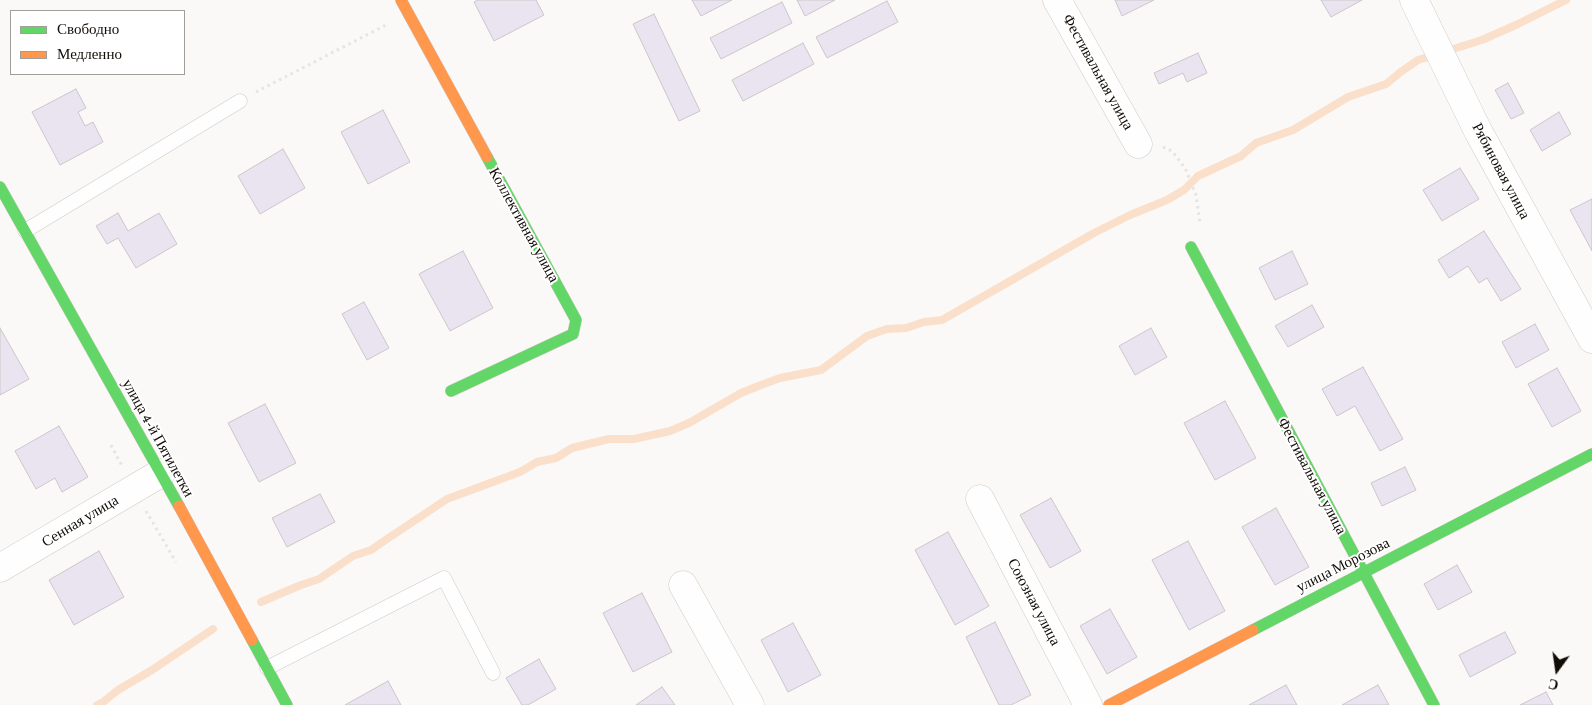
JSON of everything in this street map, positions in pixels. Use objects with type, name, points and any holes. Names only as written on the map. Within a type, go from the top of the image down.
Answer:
[{"type":"street","name":"Коллективная улица","points":[[400,0],[576,320],[573,334],[451,391]]},
{"type":"street","name":"Фестивальная улица","points":[[1057,0],[1138,144]]},
{"type":"street","name":"Рябиновая улица","points":[[1414,0],[1478,130],[1592,339]]},
{"type":"street","name":"улица 4-й Пятилетки","points":[[0,187],[161,473],[287,705]]},
{"type":"street","name":"Фестивальная улица","points":[[1191,247],[1434,705]]},
{"type":"street","name":"улица Морозова","points":[[1109,705],[1592,454]]},
{"type":"street","name":"Сенная улица","points":[[0,568],[161,473]]},
{"type":"street","name":"Союзная улица","points":[[980,500],[1088,705]]},
{"type":"street","points":[[683,584],[750,705]]},
{"type":"lane","points":[[25,231],[240,101]]},
{"type":"lane","points":[[267,668],[444,578],[493,673]]},
{"type":"path","points":[[240,101],[408,14]]},
{"type":"path","points":[[1186,168],[1196,195]]},
{"type":"building","points":[[478,0],[536,0],[544,15],[494,41],[474,2]]},
{"type":"building","points":[[692,0],[732,0],[701,16]]},
{"type":"building","points":[[797,0],[835,0],[805,16]]},
{"type":"building","points":[[1115,0],[1154,0],[1122,16]]},
{"type":"building","points":[[1321,0],[1362,0],[1331,17]]},
{"type":"building","points":[[887,1],[898,22],[827,58],[816,37]]},
{"type":"building","points":[[782,2],[792,23],[721,59],[710,38]]},
{"type":"building","points":[[654,14],[700,111],[679,121],[633,24]]},
{"type":"building","points":[[803,43],[814,64],[743,101],[732,80]]},
{"type":"building","points":[[1198,53],[1207,73],[1187,82],[1183,73],[1159,84],[1154,73]]},
{"type":"building","points":[[1508,83],[1524,113],[1511,119],[1495,90]]},
{"type":"building","points":[[76,89],[86,108],[78,112],[85,126],[93,122],[103,142],[60,165],[32,112]]},
{"type":"building","points":[[383,110],[410,162],[368,184],[341,132]]},
{"type":"building","points":[[1559,112],[1571,134],[1542,151],[1530,130]]},
{"type":"building","points":[[283,149],[305,188],[260,214],[238,176]]},
{"type":"building","points":[[1460,168],[1479,199],[1442,221],[1423,190]]},
{"type":"building","points":[[1592,199],[1592,251],[1570,210]]},
{"type":"building","points":[[118,213],[128,231],[159,213],[177,244],[136,268],[118,238],[107,244],[96,226]]},
{"type":"building","points":[[1484,231],[1521,289],[1501,301],[1487,278],[1479,283],[1468,266],[1449,278],[1438,260]]},
{"type":"building","points":[[463,251],[493,308],[450,331],[419,274]]},
{"type":"building","points":[[1292,251],[1308,284],[1275,300],[1259,268]]},
{"type":"building","points":[[364,302],[389,348],[367,360],[342,314]]},
{"type":"building","points":[[1312,305],[1324,327],[1288,347],[1275,326]]},
{"type":"building","points":[[1535,324],[1549,350],[1516,368],[1502,342]]},
{"type":"building","points":[[0,328],[29,379],[0,395]]},
{"type":"building","points":[[1151,328],[1167,357],[1135,375],[1119,346]]},
{"type":"building","points":[[1363,367],[1403,439],[1380,451],[1355,406],[1337,416],[1322,389]]},
{"type":"building","points":[[1557,368],[1581,411],[1552,427],[1528,384]]},
{"type":"building","points":[[1225,401],[1256,458],[1215,480],[1184,423]]},
{"type":"building","points":[[265,404],[296,463],[259,482],[228,423]]},
{"type":"building","points":[[59,426],[88,477],[62,492],[55,478],[36,489],[15,451]]},
{"type":"building","points":[[1405,467],[1416,490],[1382,506],[1371,483]]},
{"type":"building","points":[[320,494],[335,522],[287,547],[272,518]]},
{"type":"building","points":[[1051,498],[1081,551],[1050,568],[1020,515]]},
{"type":"building","points":[[1276,508],[1309,567],[1275,585],[1242,527]]},
{"type":"building","points":[[948,532],[989,606],[955,625],[915,550]]},
{"type":"building","points":[[1188,541],[1225,611],[1189,630],[1152,560]]},
{"type":"building","points":[[99,551],[124,597],[74,625],[49,580]]},
{"type":"building","points":[[1457,565],[1472,592],[1438,610],[1424,584]]},
{"type":"building","points":[[642,593],[672,652],[633,672],[603,613]]},
{"type":"building","points":[[1110,609],[1137,657],[1107,674],[1080,626]]},
{"type":"building","points":[[995,622],[1031,695],[1011,705],[999,705],[966,637]]},
{"type":"building","points":[[793,623],[821,675],[788,692],[761,640]]},
{"type":"building","points":[[1505,632],[1516,653],[1470,677],[1459,655]]},
{"type":"building","points":[[539,659],[556,689],[528,705],[522,705],[506,678]]},
{"type":"building","points":[[388,681],[401,705],[345,705]]},
{"type":"building","points":[[1286,685],[1297,705],[1249,705]]},
{"type":"building","points":[[1378,685],[1389,705],[1342,705]]},
{"type":"building","points":[[662,687],[675,705],[636,705]]},
{"type":"building","points":[[1546,692],[1553,705],[1520,705]]},
{"type":"waterway","points":[[261,602],[319,579],[353,556],[371,550],[447,499],[520,472],[537,462],[556,458],[572,448],[609,439],[634,439],[670,431],[689,423],[741,393],[780,378],[821,370],[867,336],[887,329],[906,328],[924,322],[942,320],[1094,233],[1130,215],[1167,200],[1184,190],[1198,176],[1241,156],[1256,143],[1293,130],[1348,97],[1386,84],[1418,60],[1482,40],[1566,0]]},
{"type":"waterway","points":[[97,705],[213,629]]},
{"type":"traffic: fast","points":[[451,391],[573,334],[576,320],[487,157]]},
{"type":"traffic: fast","points":[[0,187],[179,506]]},
{"type":"traffic: fast","points":[[1191,247],[1434,705]]},
{"type":"traffic: fast","points":[[1253,630],[1592,454]]},
{"type":"traffic: fast","points":[[252,640],[287,705]]},
{"type":"traffic: slow","points":[[401,0],[487,157]]},
{"type":"traffic: slow","points":[[179,506],[252,640]]},
{"type":"traffic: slow","points":[[1109,705],[1253,630]]}]
